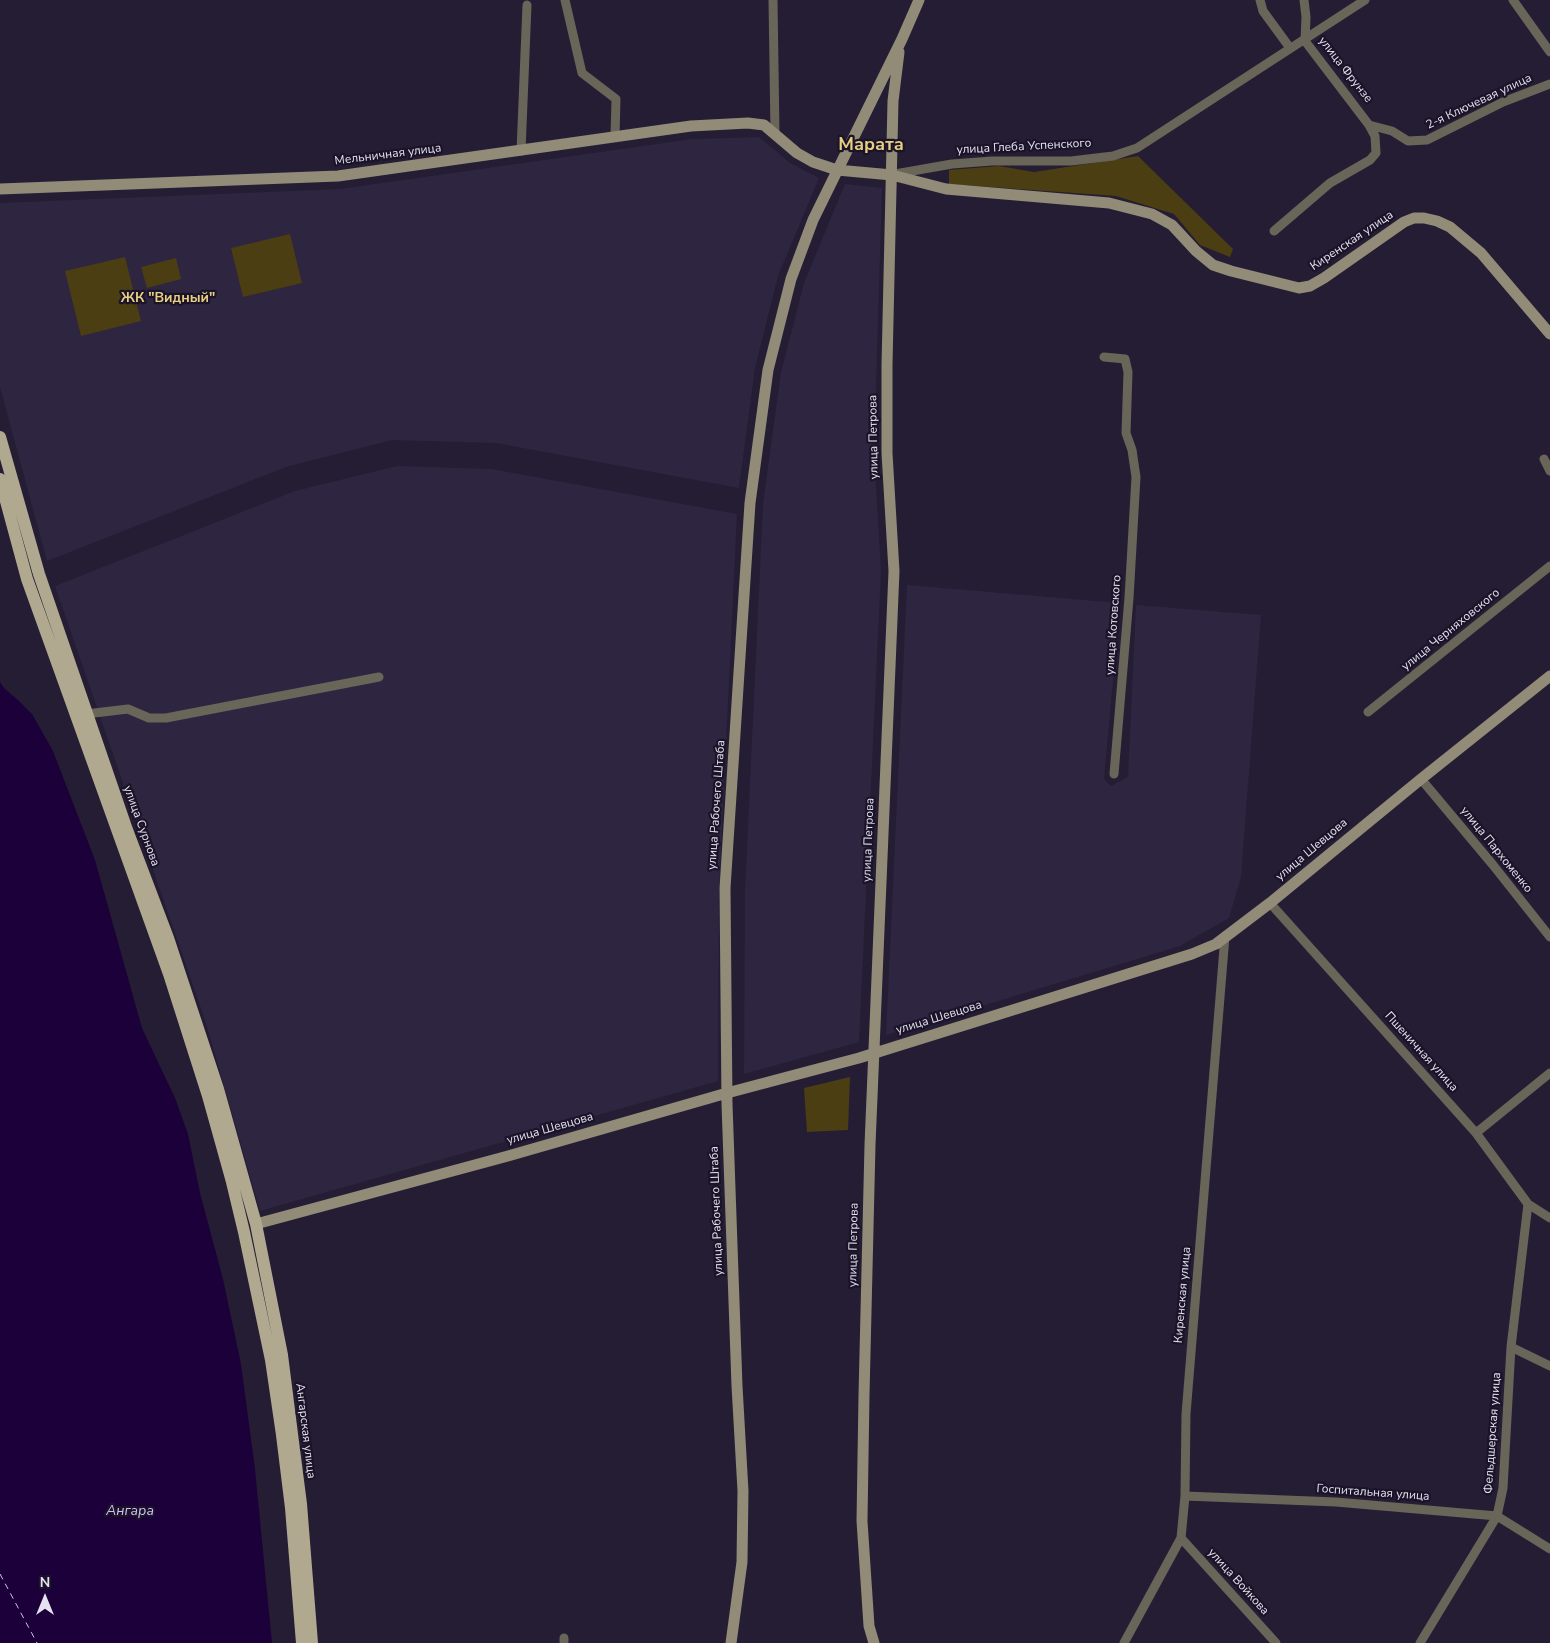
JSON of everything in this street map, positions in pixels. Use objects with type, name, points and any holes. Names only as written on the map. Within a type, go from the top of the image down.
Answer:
[{"type":"main road","name":"улица Сурнова","points":[[0,437],[36,565],[86,714],[181,977],[218,1089],[256,1224]]},
{"type":"main road","name":"улица Сурнова","points":[[0,479],[27,578],[169,974],[208,1096],[244,1232]]},
{"type":"main road","name":"Ангарская улица","points":[[256,1224],[282,1355],[301,1504],[312,1643]]},
{"type":"main road","name":"Ангарская улица","points":[[244,1232],[271,1360],[282,1434],[302,1643]]},
{"type":"street","points":[[565,0],[582,74],[616,99],[615,137]]},
{"type":"street","points":[[773,0],[775,132],[785,144],[813,162],[837,170],[892,175]]},
{"type":"street","name":"улица Рабочего Штаба","points":[[732,1643],[742,1562],[743,1491],[737,1386],[727,1092],[725,888],[750,503],[768,370],[791,280],[813,220],[902,39],[919,0]]},
{"type":"street","points":[[1260,0],[1263,10],[1290,48]]},
{"type":"street","name":"улица Фрунзе","points":[[1304,0],[1306,16],[1304,41],[1370,125]]},
{"type":"street","name":"улица Глеба Успенского","points":[[892,175],[952,164],[1071,161],[1113,156],[1137,148],[1366,0]]},
{"type":"street","points":[[1514,0],[1550,52]]},
{"type":"street","points":[[521,151],[527,5]]},
{"type":"street","name":"улица Петрова","points":[[874,1643],[868,1626],[862,1521],[867,1256],[894,571],[887,454],[893,101],[902,39]]},
{"type":"street","name":"2-я Ключевая улица","points":[[1370,125],[1392,131],[1408,141],[1427,140],[1503,102],[1550,84]]},
{"type":"street","name":"Мельничная улица","points":[[0,189],[338,176],[691,126],[748,123],[764,125],[775,132]]},
{"type":"street","points":[[1274,231],[1330,183],[1370,160],[1376,152],[1375,136],[1370,125]]},
{"type":"street","name":"Киренская улица","points":[[892,175],[946,189],[1110,203],[1152,214],[1172,226],[1196,251],[1213,265],[1231,272],[1299,288],[1310,286],[1324,278],[1404,222],[1414,218],[1424,218],[1450,227],[1481,253],[1550,334]]},
{"type":"street","name":"улица Котовского","points":[[1104,357],[1125,359],[1128,372],[1126,433],[1132,450],[1136,477],[1129,598],[1114,774]]},
{"type":"street","points":[[1544,460],[1550,471]]},
{"type":"street","name":"улица Черняховского","points":[[1368,712],[1550,566]]},
{"type":"street","name":"улица Шевцова","points":[[256,1224],[499,1158],[727,1092],[874,1053],[1192,954],[1216,944],[1270,903],[1550,676]]},
{"type":"street","points":[[86,714],[128,709],[149,718],[166,718],[380,677]]},
{"type":"street","name":"улица Пархоменко","points":[[1421,779],[1550,937]]},
{"type":"street","name":"Пшеничная улица","points":[[1270,903],[1476,1133],[1528,1204],[1550,1218]]},
{"type":"street","name":"Киренская улица","points":[[1124,1643],[1181,1538],[1185,1496],[1186,1414],[1226,936]]},
{"type":"street","points":[[1476,1133],[1550,1073]]},
{"type":"street","name":"Фельдшерская улица","points":[[1420,1643],[1497,1516],[1503,1488],[1511,1347],[1528,1204]]},
{"type":"street","points":[[1511,1347],[1550,1366]]},
{"type":"street","name":"Госпитальная улица","points":[[1185,1496],[1336,1502],[1497,1516],[1550,1549]]},
{"type":"street","name":"улица Войкова","points":[[1181,1538],[1276,1643]]},
{"type":"shaded area","points":[[759,137],[790,163],[819,178],[778,276],[755,368],[739,488],[496,443],[392,440],[286,467],[47,561],[0,387],[0,203],[340,189],[692,139]]},
{"type":"shaded area","points":[[1138,156],[1233,249],[1230,257],[1200,245],[1174,214],[1116,196],[949,184],[949,170],[999,166],[1034,172]]},
{"type":"shaded area","points":[[845,184],[882,188],[874,453],[881,571],[859,1042],[744,1074],[745,891],[763,504],[781,372],[804,283]]},
{"type":"shaded area","points":[[290,234],[302,283],[243,297],[231,248]]},
{"type":"shaded area","points":[[125,257],[141,321],[81,336],[65,271]]},
{"type":"shaded area","points":[[176,258],[181,279],[147,288],[141,267]]},
{"type":"shaded area","points":[[397,466],[492,469],[737,514],[719,890],[718,1081],[260,1211],[206,1023],[55,586],[295,491]]},
{"type":"shaded area","points":[[907,585],[1120,603],[1104,779],[1111,786],[1128,777],[1136,605],[1261,615],[1241,877],[1229,918],[1180,946],[886,1035]]},
{"type":"shaded area","points":[[850,1077],[848,1130],[807,1132],[804,1088]]},
{"type":"water","name":"Ангара","points":[[0,682],[32,714],[53,751],[95,860],[142,1028],[175,1098],[188,1134],[200,1193],[223,1279],[241,1364],[255,1469],[272,1643],[0,1643]]},
{"type":"ferry route","points":[[0,1574],[37,1643]]},
{"type":"district","name":"Марата","points":[[871,146]]},
{"type":"district","name":"ЖК \"Видный\"","points":[[168,299]]}]
